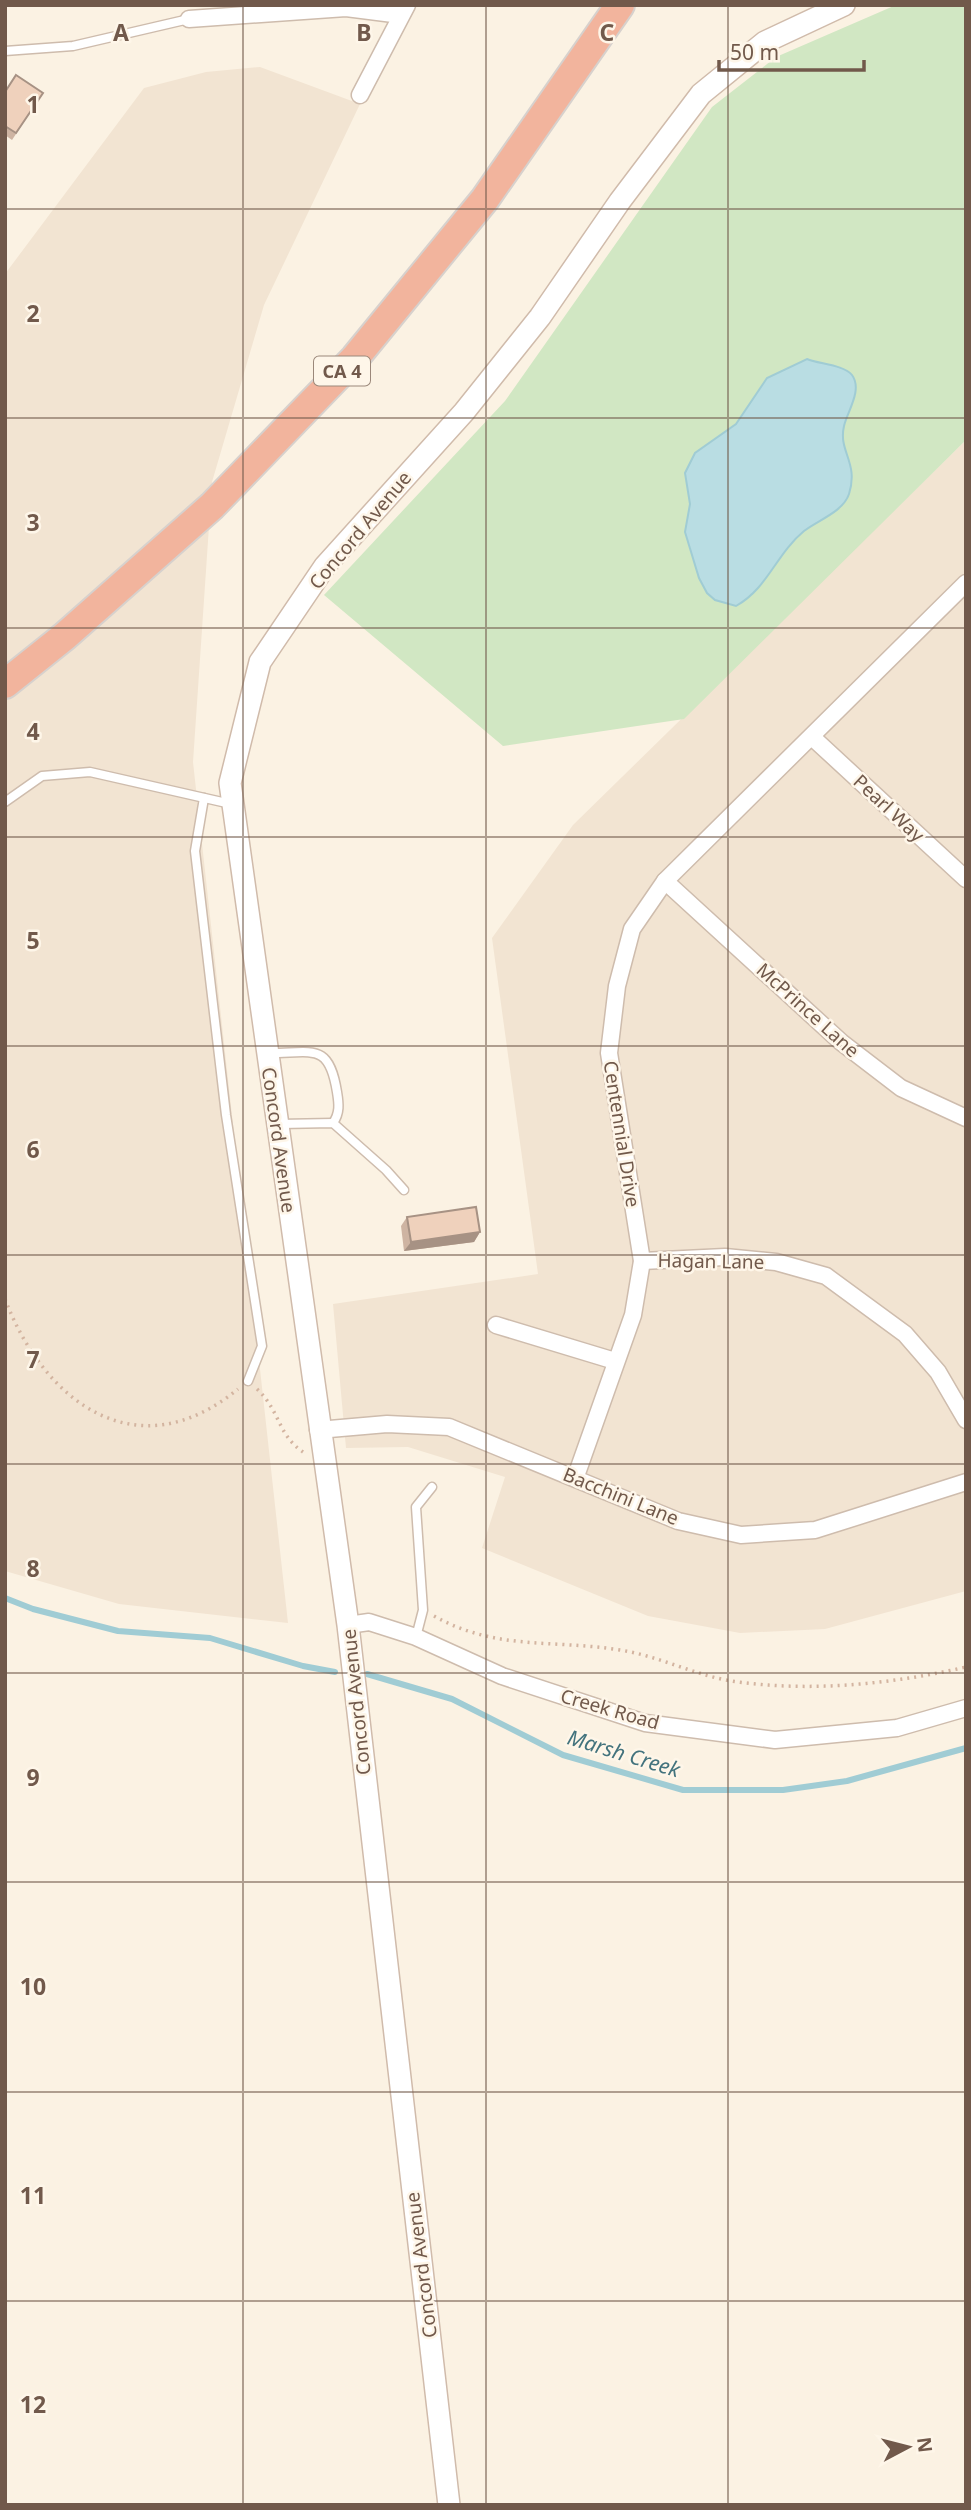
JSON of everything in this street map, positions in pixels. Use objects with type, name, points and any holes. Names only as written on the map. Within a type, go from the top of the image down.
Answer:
[{"type":"highway","name":"CA 4","points":[[5,684],[65,636],[212,506],[355,358],[485,199],[620,5]]},
{"type":"street","name":"Concord Avenue","points":[[449,2505],[348,1625],[318,1430],[230,783],[260,662],[325,566],[464,412],[540,317],[620,201],[701,94],[765,42],[844,5]]},
{"type":"street","points":[[190,19],[346,8],[404,10],[360,95]]},
{"type":"street","name":"Centennial Drive","points":[[576,1476],[633,1315],[642,1261],[610,1053],[617,986],[632,929],[665,881],[963,590]]},
{"type":"street","name":"Pearl Way","points":[[812,737],[966,879]]},
{"type":"street","name":"McPrince Lane","points":[[665,881],[841,1042],[901,1088],[966,1118]]},
{"type":"street","name":"Hagan Lane","points":[[642,1261],[725,1257],[776,1262],[826,1276],[905,1334],[938,1372],[966,1420]]},
{"type":"street","points":[[496,1325],[615,1361]]},
{"type":"street","name":"Bacchini Lane","points":[[318,1430],[387,1424],[449,1427],[576,1476],[678,1521],[741,1535],[815,1530],[966,1482]]},
{"type":"street","name":"Creek Road","points":[[348,1625],[369,1622],[416,1637],[502,1676],[645,1723],[775,1740],[897,1728],[966,1708]]},
{"type":"lane","points":[[5,51],[73,47],[190,19]]},
{"type":"lane","points":[[5,802],[41,776],[90,772],[233,805]]},
{"type":"lane","points":[[204,798],[195,851],[226,1115],[262,1346],[248,1381]]},
{"type":"lane","points":[[267,1054],[313,1053],[328,1059],[334,1069],[338,1101],[339,1115],[333,1124]]},
{"type":"lane","points":[[277,1124],[333,1124],[386,1170],[404,1190]]},
{"type":"lane","points":[[416,1637],[423,1610],[416,1507],[432,1487]]},
{"type":"path","points":[[5,1298],[26,1343],[54,1383],[82,1407],[102,1418],[130,1423],[161,1424],[195,1414],[227,1398],[248,1381],[274,1406],[287,1441],[303,1452]]},
{"type":"path","points":[[423,1610],[461,1631],[507,1642],[553,1642],[622,1650],[737,1682],[841,1686],[912,1680],[966,1667]]},
{"type":"shaded area","points":[[260,67],[360,104],[264,305],[212,482],[193,762],[288,1623],[119,1604],[5,1571],[5,274],[144,88],[206,72]]},
{"type":"shaded area","points":[[966,440],[966,1591],[825,1629],[740,1633],[648,1616],[482,1548],[505,1477],[408,1447],[346,1448],[333,1304],[538,1274],[492,938],[573,825]]},
{"type":"green space","points":[[896,5],[966,5],[966,440],[684,719],[503,746],[324,595],[505,401],[712,107],[776,57]]},
{"type":"water","points":[[807,359],[843,369],[852,375],[855,381],[855,394],[843,435],[852,474],[849,494],[836,511],[794,540],[747,599],[736,606],[715,600],[707,593],[699,578],[685,532],[690,504],[685,473],[695,453],[736,424],[767,378]]},
{"type":"building","points":[[16,75],[43,93],[16,133],[5,126],[5,92]]},
{"type":"building","points":[[476,1207],[480,1232],[411,1242],[407,1217]]},
{"type":"waterway","name":"Marsh Creek","points":[[5,1598],[33,1609],[118,1631],[210,1638],[303,1666],[335,1672]]},
{"type":"waterway","name":"Marsh Creek","points":[[367,1674],[452,1699],[563,1755],[683,1790],[783,1790],[847,1781],[966,1748]]}]
